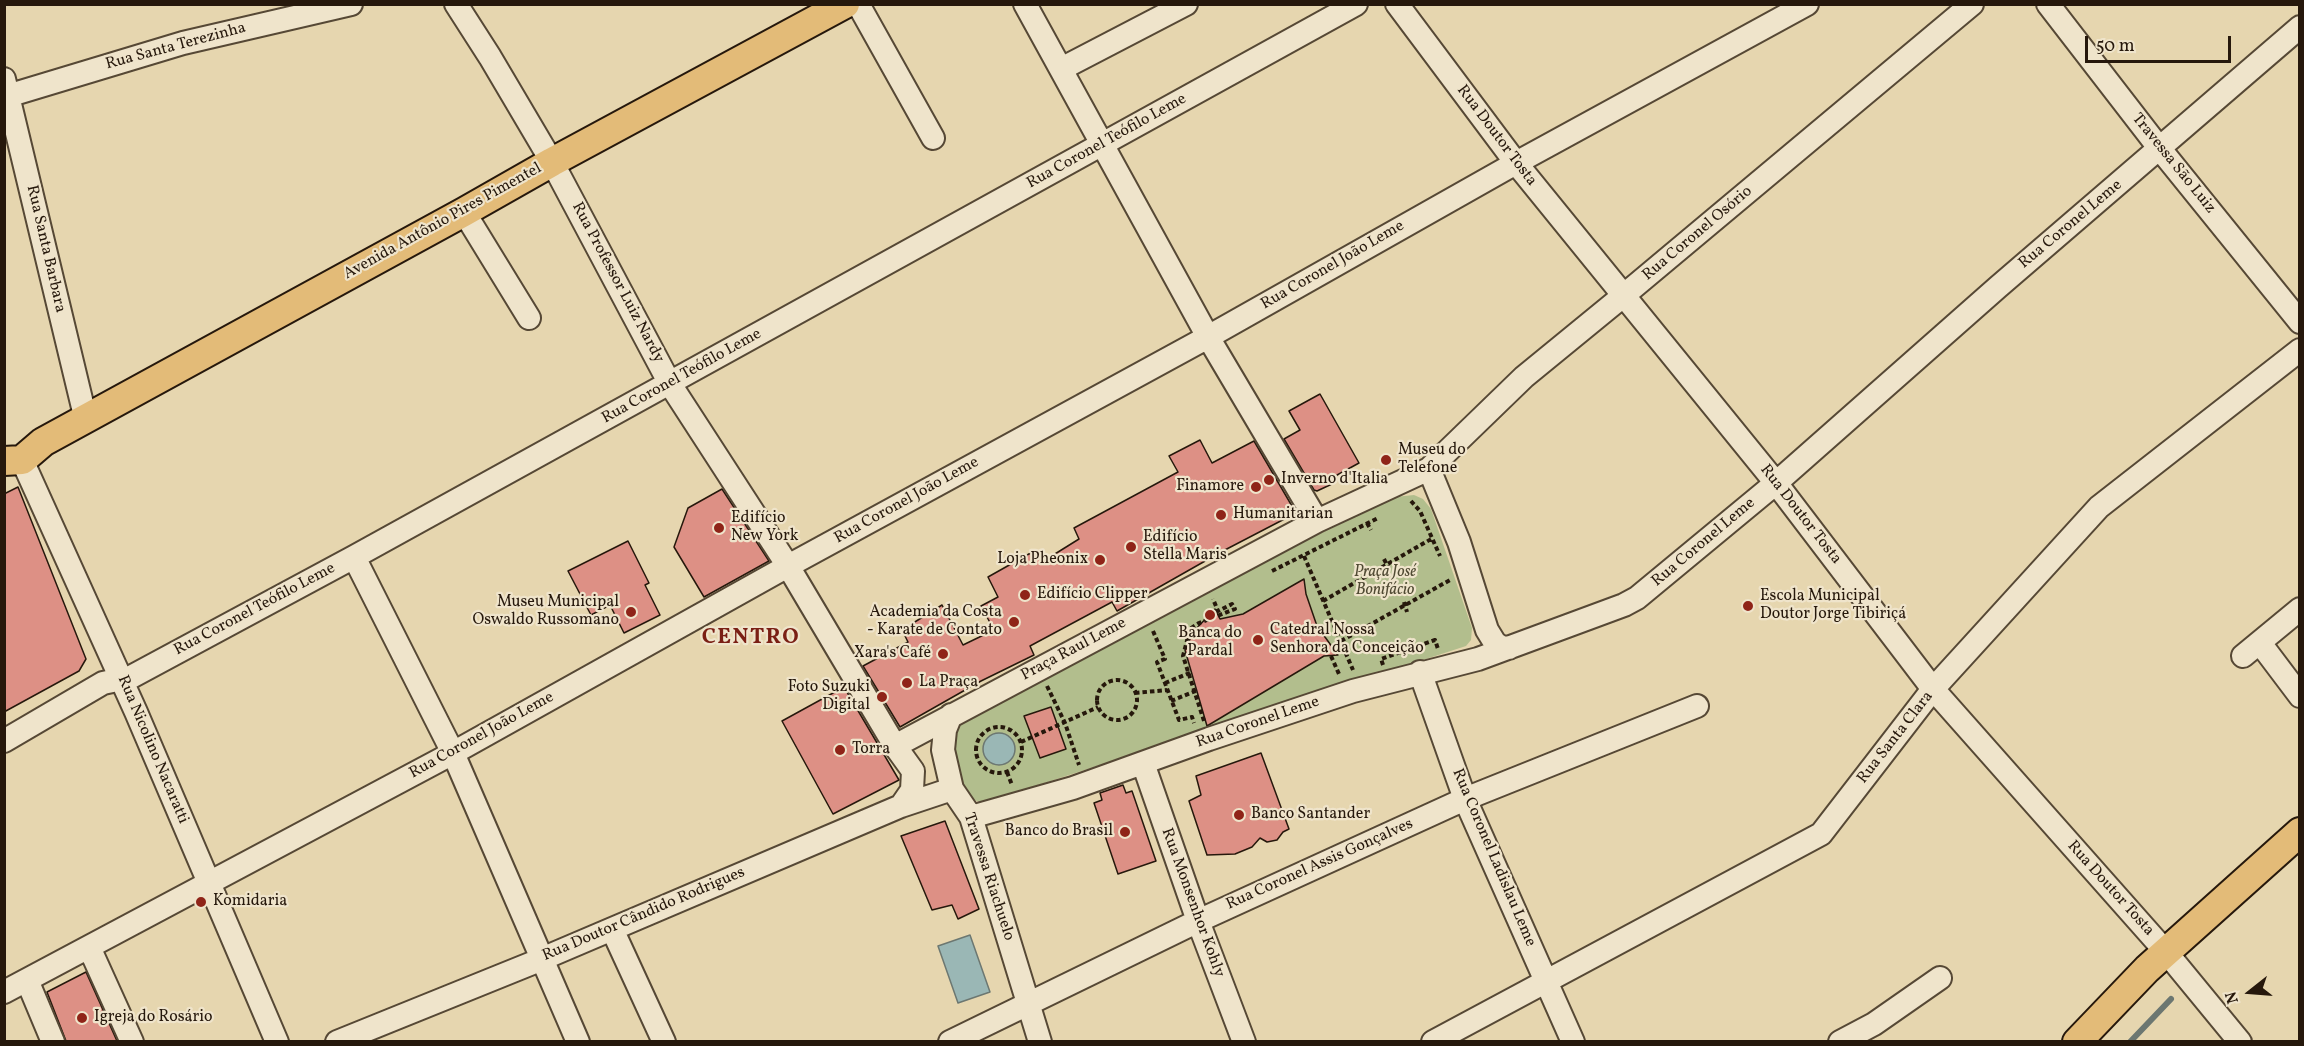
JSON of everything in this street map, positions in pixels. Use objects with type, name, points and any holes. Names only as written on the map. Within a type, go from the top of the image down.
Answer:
[{"type":"main road","name":"Avenida Antônio Pires Pimentel","points":[[18,451],[86,420],[552,162],[845,4]]},
{"type":"main road","points":[[2077,1041],[2147,969],[2300,832]]},
{"type":"street","name":"Rua Santa Terezinha","points":[[6,90],[183,43],[351,4]]},
{"type":"street","name":"Rua Professor Luiz Nardy","points":[[456,4],[552,162],[670,384],[788,566],[895,746],[906,759],[914,777],[912,790],[902,806]]},
{"type":"street","points":[[858,4],[933,138]]},
{"type":"street","points":[[1025,4],[1208,337],[1317,521],[1429,469],[1469,570],[1487,630],[1501,647],[1509,648]]},
{"type":"street","points":[[1061,69],[1186,4]]},
{"type":"street","name":"Rua Coronel Teófilo Leme","points":[[4,741],[103,683],[131,677],[354,557],[1356,4]]},
{"type":"street","name":"Rua Doutor Tosta","points":[[1397,4],[1516,163],[1776,483],[1934,689],[2166,952],[2240,1041]]},
{"type":"street","name":"Rua Coronel João Leme","points":[[4,992],[453,753],[1807,4]]},
{"type":"street","name":"Rua Coronel Osório","points":[[1429,469],[1524,376],[1623,297],[1972,4]]},
{"type":"street","name":"Travessa São Luiz","points":[[2048,4],[2160,149],[2300,322]]},
{"type":"street","name":"Rua Coronel Leme","points":[[971,817],[1073,788],[1342,694],[1420,672],[1478,659],[1624,606],[1637,598],[1776,483],[1998,287],[2300,27]]},
{"type":"street","name":"Rua Santa Barbara","points":[[6,90],[86,420]]},
{"type":"street","points":[[464,212],[529,318]]},
{"type":"street","name":"Rua Santa Clara","points":[[1433,1041],[1821,834],[1934,689],[2099,507],[2300,350]]},
{"type":"street","name":"Rua Nicolino Nacaratti","points":[[18,451],[122,680],[277,1041]]},
{"type":"street","name":"Praça Raul Leme","points":[[895,746],[1317,521]]},
{"type":"street","points":[[354,557],[453,753],[578,1041]]},
{"type":"street","points":[[2300,609],[2251,649],[2300,696]]},
{"type":"street","points":[[1478,659],[1484,647],[1487,630]]},
{"type":"street","name":"Rua Coronel Ladislau Leme","points":[[1420,672],[1465,799],[1573,1041]]},
{"type":"street","name":"Rua Coronel Assis Gonçalves","points":[[950,1041],[1029,1005],[1198,921],[1465,799],[1697,706]]},
{"type":"street","name":"Travessa Riachuelo","points":[[951,715],[945,730],[944,750],[952,789],[971,817],[1040,1041]]},
{"type":"street","name":"Rua Monsenhor Kohly","points":[[1143,763],[1198,921],[1244,1041]]},
{"type":"street","name":"Rua Doutor Cândido Rodrigues","points":[[337,1041],[542,959],[902,806],[952,789]]},
{"type":"street","points":[[612,929],[664,1041]]},
{"type":"street","points":[[89,947],[132,1041]]},
{"type":"street","points":[[1840,1041],[1874,1024],[1940,978]]},
{"type":"street","points":[[27,980],[53,1041]]},
{"type":"path","points":[[1367,523],[1371,530]]},
{"type":"path","points":[[1323,602],[1388,567],[1432,538]]},
{"type":"path","points":[[1304,555],[1357,679]]},
{"type":"path","points":[[1384,559],[1388,567]]},
{"type":"path","points":[[1341,641],[1450,580]]},
{"type":"path","points":[[1206,728],[1183,656],[1190,629],[1199,623],[1235,609],[1232,604],[1218,611],[1213,599]]},
{"type":"path","points":[[1404,604],[1407,612]]},
{"type":"path","points":[[1152,628],[1165,659],[1157,662],[1179,720],[1192,717],[1196,727]]},
{"type":"path","points":[[1385,668],[1381,659],[1419,642],[1435,639],[1438,649]]},
{"type":"path","points":[[1331,656],[1342,684]]},
{"type":"path","points":[[1165,683],[1190,673]]},
{"type":"path","points":[[1043,679],[1065,723],[1081,772]]},
{"type":"path","points":[[1113,680],[1126,682],[1135,693],[1136,705],[1129,716],[1124,719],[1112,720],[1101,713],[1098,707],[1098,694],[1101,687],[1113,680]]},
{"type":"path","points":[[1135,693],[1167,690]]},
{"type":"path","points":[[1171,701],[1196,691]]},
{"type":"path","points":[[1021,742],[1098,707]]},
{"type":"path","points":[[1005,727],[1012,730],[1021,742],[1021,758],[1011,770],[1003,773],[987,770],[977,758],[975,751],[979,737],[991,728],[1005,727]]},
{"type":"green space","name":"Praça José Bonifácio","points":[[1414,495],[1423,499],[1431,509],[1472,628],[1471,640],[1466,646],[983,803],[974,800],[962,787],[953,755],[953,740],[961,723],[1295,546],[1395,497]]},
{"type":"water","points":[[999,733],[1010,738],[1015,749],[1010,760],[999,765],[988,760],[983,749],[988,738]]},
{"type":"water","points":[[970,935],[990,992],[958,1003],[938,946]]},
{"type":"building","points":[[1320,394],[1359,463],[1328,480],[1332,484],[1317,491],[1314,490],[1284,439],[1300,430],[1289,411]]},
{"type":"building","points":[[1200,440],[1212,463],[1254,441],[1296,513],[1221,552],[1117,611],[1112,602],[1030,646],[1034,655],[981,681],[900,727],[863,666],[908,642],[902,630],[942,605],[963,645],[994,630],[981,606],[998,597],[988,577],[1036,550],[1042,562],[1079,539],[1074,528],[1178,472],[1169,456]]},
{"type":"building","points":[[18,487],[86,659],[79,671],[4,712],[4,494]]},
{"type":"building","name":"Edifício New York","points":[[722,489],[769,561],[704,597],[674,547],[688,508]]},
{"type":"building","points":[[628,541],[649,583],[645,585],[660,615],[624,633],[610,605],[591,615],[568,571]]},
{"type":"building","name":"Catedral Nossa Senhora da Conceição","points":[[1304,579],[1306,594],[1317,626],[1338,655],[1324,656],[1207,726],[1185,650],[1194,631],[1215,609],[1220,619],[1243,614]]},
{"type":"building","name":"Torra","points":[[844,687],[899,780],[833,814],[782,721]]},
{"type":"building","points":[[1051,707],[1066,749],[1040,758],[1024,716]]},
{"type":"building","name":"Banco Santander","points":[[1261,753],[1289,829],[1283,832],[1277,840],[1267,842],[1260,838],[1252,847],[1235,854],[1207,855],[1189,801],[1201,795],[1196,776]]},
{"type":"building","name":"Banco do Brasil","points":[[1123,785],[1126,793],[1132,791],[1156,861],[1118,874],[1094,803],[1102,800],[1100,793]]},
{"type":"building","points":[[945,821],[979,909],[958,919],[952,905],[932,910],[901,836]]},
{"type":"building","name":"Igreja do Rosário","points":[[86,972],[117,1041],[66,1041],[47,992]]},
{"type":"waterway","points":[[2130,1042],[2171,999]]},
{"type":"place","name":"Museu do Telefone","points":[[1386,460]]},
{"type":"place","name":"Inverno d'Italia","points":[[1269,480]]},
{"type":"place","name":"Finamore","points":[[1256,487]]},
{"type":"place","name":"Humanitarian","points":[[1221,515]]},
{"type":"place","name":"Edifício New York","points":[[719,528]]},
{"type":"place","name":"Edifício Stella Maris","points":[[1131,547]]},
{"type":"place","name":"Loja Pheonix","points":[[1100,560]]},
{"type":"place","name":"Edifício Clipper","points":[[1025,595]]},
{"type":"place","name":"Escola Municipal Doutor Jorge Tibiriçá","points":[[1748,606]]},
{"type":"place","name":"Museu Municipal Oswaldo Russomano","points":[[631,612]]},
{"type":"place","name":"Banca do Pardal","points":[[1210,615]]},
{"type":"place","name":"Academia da Costa - Karate de Contato","points":[[1014,622]]},
{"type":"place","name":"Catedral Nossa Senhora da Conceição","points":[[1258,640]]},
{"type":"place","name":"Xara's Café","points":[[943,654]]},
{"type":"place","name":"La Praça","points":[[907,683]]},
{"type":"place","name":"Foto Suzuki Digital","points":[[882,697]]},
{"type":"place","name":"Torra","points":[[840,750]]},
{"type":"place","name":"Banco Santander","points":[[1239,815]]},
{"type":"place","name":"Banco do Brasil","points":[[1125,832]]},
{"type":"place","name":"Komidaria","points":[[201,902]]},
{"type":"place","name":"Igreja do Rosário","points":[[82,1018]]},
{"type":"district","name":"CENTRO","points":[[751,639]]}]
